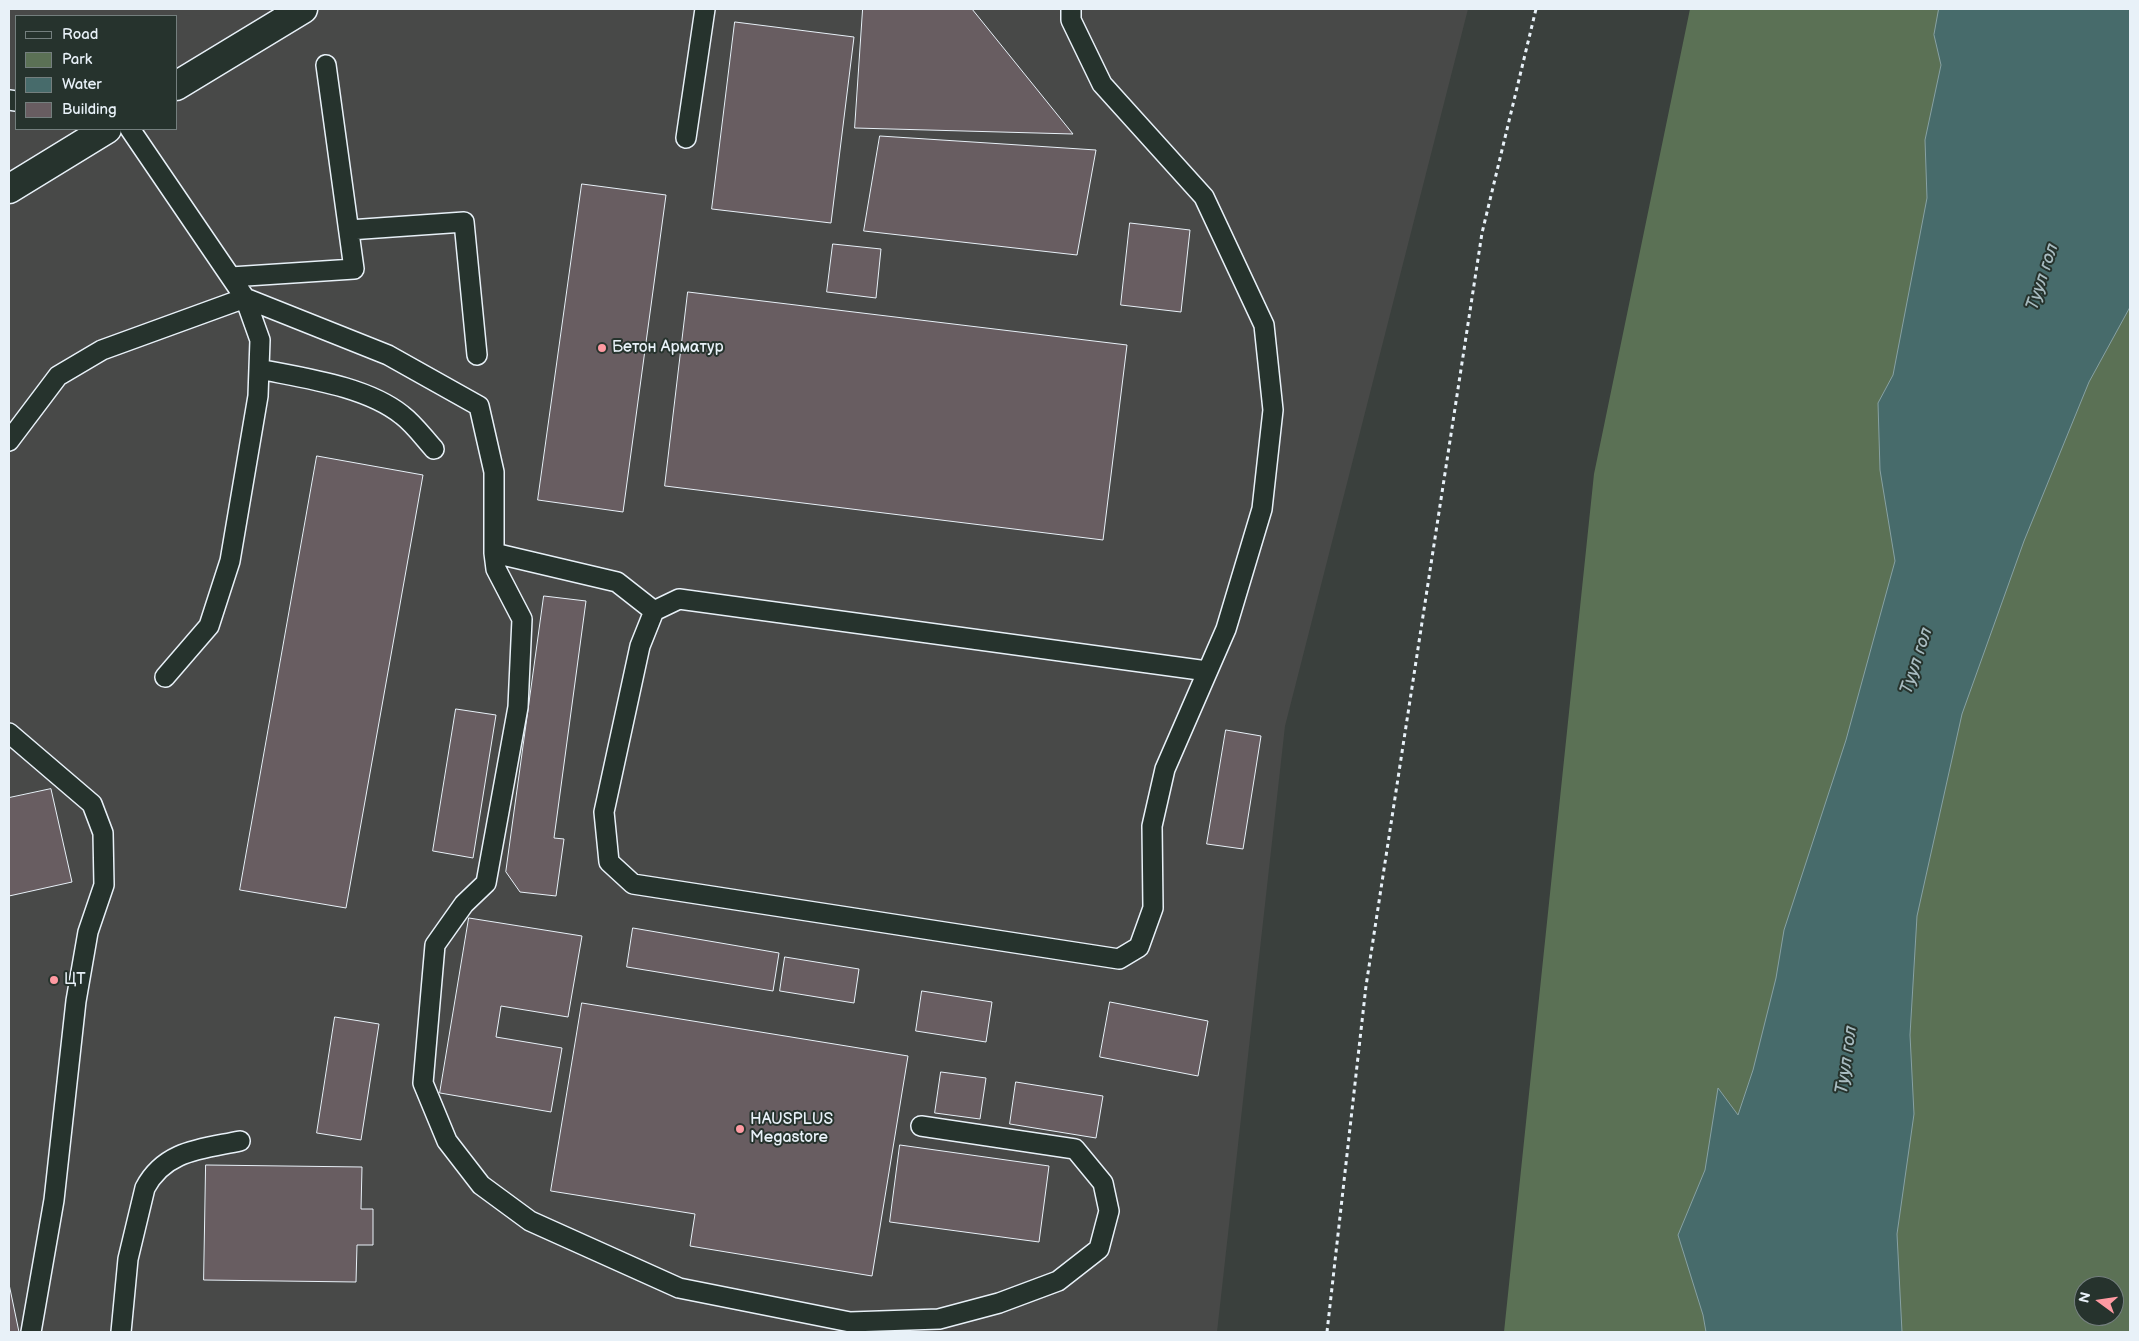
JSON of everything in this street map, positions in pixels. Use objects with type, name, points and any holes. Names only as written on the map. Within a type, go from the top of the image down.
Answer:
[{"type":"street","points":[[178,85],[303,9]]},
{"type":"street","points":[[9,189],[89,133]]},
{"type":"lane","points":[[686,138],[705,9]]},
{"type":"lane","points":[[1071,9],[1071,20],[1102,84],[1204,197],[1264,326],[1273,410],[1262,509],[1226,629],[1164,769],[1152,826],[1153,908],[1139,947],[1118,959],[634,884],[609,862],[604,812],[640,646],[654,611],[679,599],[1207,670]]},
{"type":"lane","points":[[231,277],[354,268],[326,64]]},
{"type":"lane","points":[[131,130],[245,298],[260,340],[258,396],[230,561],[209,626],[165,677]]},
{"type":"lane","points":[[349,230],[464,222],[477,355]]},
{"type":"lane","points":[[9,441],[58,376],[102,350],[245,298],[388,355],[479,406],[494,472],[494,553],[496,569],[522,619],[518,707],[486,883],[464,904],[435,945],[423,1083],[447,1141],[482,1185],[530,1221],[680,1288],[850,1322],[939,1319],[999,1303],[1058,1281],[1099,1250],[1109,1211],[1103,1183],[1075,1149],[920,1126]]},
{"type":"lane","points":[[259,369],[332,384],[367,396],[402,414],[434,448]]},
{"type":"lane","points":[[494,553],[618,582],[654,611]]},
{"type":"lane","points":[[9,733],[92,804],[103,833],[104,885],[88,932],[76,1001],[54,1200],[32,1332]]},
{"type":"lane","points":[[121,1332],[128,1259],[145,1188],[151,1177],[160,1166],[181,1153],[240,1141]]},
{"type":"path","points":[[1327,1332],[1366,986],[1482,233],[1536,9]]},
{"type":"shaded area","points":[[9,9],[1468,9],[1285,726],[1217,1332],[9,1332]]},
{"type":"green space","points":[[1690,9],[2130,9],[2130,1332],[1504,1332],[1594,474]]},
{"type":"water","name":"Туул гол","points":[[1939,9],[2130,9],[2130,307],[2089,382],[2024,541],[1962,714],[1917,916],[1910,1035],[1914,1114],[1897,1234],[1902,1332],[1706,1332],[1703,1315],[1678,1235],[1705,1170],[1718,1088],[1738,1115],[1753,1070],[1776,978],[1784,930],[1846,740],[1895,561],[1880,470],[1878,403],[1893,375],[1927,198],[1925,140],[1941,65],[1934,35]]},
{"type":"building","points":[[863,9],[972,9],[1073,134],[855,128]]},
{"type":"building","points":[[735,22],[854,37],[831,223],[712,209]]},
{"type":"building","points":[[880,136],[1096,150],[1077,255],[864,231]]},
{"type":"building","name":"Бетон Арматур","points":[[582,184],[666,195],[623,512],[538,500]]},
{"type":"building","points":[[1130,223],[1190,230],[1181,312],[1121,305]]},
{"type":"building","points":[[833,244],[881,249],[876,298],[827,292]]},
{"type":"building","points":[[688,292],[1127,345],[1103,540],[665,486]]},
{"type":"building","points":[[317,456],[423,475],[346,908],[240,890]]},
{"type":"building","points":[[544,596],[586,601],[554,838],[564,839],[556,896],[520,892],[506,872]]},
{"type":"building","points":[[456,709],[496,715],[473,858],[433,851]]},
{"type":"building","points":[[1226,730],[1261,736],[1243,849],[1207,844]]},
{"type":"building","points":[[51,789],[72,882],[9,896],[9,798]]},
{"type":"building","points":[[469,918],[582,936],[568,1017],[501,1006],[496,1037],[562,1048],[551,1112],[440,1093]]},
{"type":"building","points":[[633,928],[779,953],[773,991],[627,967]]},
{"type":"building","points":[[785,957],[859,969],[854,1003],[780,991]]},
{"type":"building","points":[[922,991],[992,1002],[986,1042],[916,1031]]},
{"type":"building","points":[[1110,1002],[1208,1021],[1198,1076],[1100,1057]]},
{"type":"building","points":[[582,1003],[908,1056],[872,1276],[690,1246],[695,1214],[551,1191]]},
{"type":"building","points":[[335,1017],[379,1024],[361,1140],[317,1133]]},
{"type":"building","points":[[941,1072],[986,1078],[980,1119],[935,1113]]},
{"type":"building","points":[[1016,1082],[1103,1096],[1096,1138],[1010,1124]]},
{"type":"building","points":[[900,1145],[1049,1166],[1039,1242],[890,1222]]},
{"type":"building","points":[[206,1165],[362,1167],[361,1209],[373,1209],[373,1245],[357,1245],[356,1282],[204,1280]]},
{"type":"building","points":[[9,1284],[19,1332],[9,1332]]},
{"type":"place","name":"Бетон Арматур","points":[[602,348]]},
{"type":"place","name":"ЦТ","points":[[54,980]]},
{"type":"place","name":"HAUSPLUS Megastore","points":[[740,1129]]}]
